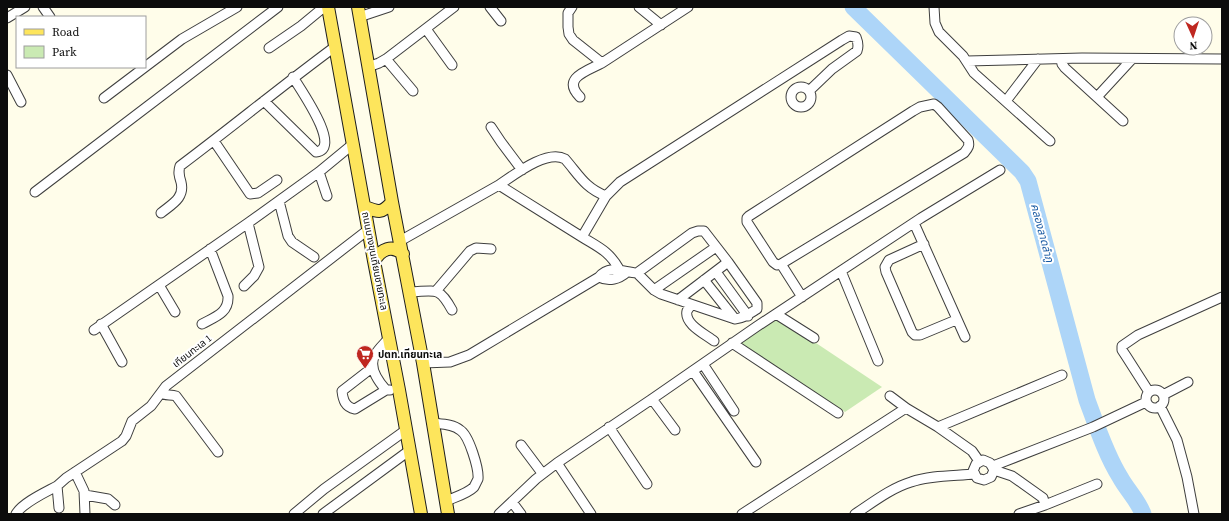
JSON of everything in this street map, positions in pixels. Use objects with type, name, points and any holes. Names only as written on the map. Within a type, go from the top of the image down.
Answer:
[{"type":"main road","name":"ถนนบางขุนเทียนชายทะเล","points":[[328,7],[422,514]]},
{"type":"main road","points":[[358,12],[423,363],[448,514]]},
{"type":"main road","points":[[365,207],[375,211],[382,211],[392,202]]},
{"type":"main road","points":[[374,261],[379,253],[392,248],[398,249],[403,254]]},
{"type":"street","points":[[7,18],[25,7]]},
{"type":"street","points":[[43,7],[49,16]]},
{"type":"street","points":[[146,66],[182,39],[237,7]]},
{"type":"street","points":[[35,192],[278,7]]},
{"type":"street","points":[[269,48],[301,26],[324,7]]},
{"type":"street","points":[[358,12],[389,7]]},
{"type":"street","points":[[368,67],[386,59],[454,7]]},
{"type":"street","points":[[490,7],[501,21]]},
{"type":"street","points":[[572,7],[568,13],[569,34],[573,40],[602,62]]},
{"type":"street","points":[[639,7],[661,25]]},
{"type":"street","points":[[580,97],[573,88],[573,83],[576,78],[688,7]]},
{"type":"street","points":[[934,7],[935,23],[939,32],[967,61],[974,73],[1050,141]]},
{"type":"street","points":[[426,29],[452,66]]},
{"type":"street","points":[[582,237],[606,196],[620,182],[842,40],[849,36],[856,37],[859,48],[857,51],[832,69],[809,91]]},
{"type":"street","points":[[162,213],[179,198],[181,194],[182,188],[178,171],[180,166],[336,46]]},
{"type":"street","points":[[386,59],[413,91]]},
{"type":"street","points":[[967,61],[1061,59],[1222,59]]},
{"type":"street","points":[[1061,59],[1065,68],[1123,122]]},
{"type":"street","points":[[1097,97],[1132,59]]},
{"type":"street","points":[[1006,101],[1038,60]]},
{"type":"street","points":[[104,98],[144,68]]},
{"type":"street","points":[[7,75],[21,102]]},
{"type":"street","points":[[264,101],[316,152],[320,152],[324,149],[326,144],[321,126],[294,77]]},
{"type":"street","points":[[781,264],[964,153],[968,149],[968,140],[934,104],[920,106],[749,216],[747,218],[747,222],[773,262],[781,264],[802,297]]},
{"type":"street","points":[[491,127],[500,142],[522,170]]},
{"type":"street","points":[[214,141],[250,194],[258,193],[277,180]]},
{"type":"street","points":[[94,330],[279,201],[319,172],[353,144]]},
{"type":"street","points":[[400,241],[500,185],[536,162],[552,156],[560,156],[565,159],[588,187],[606,196]]},
{"type":"street","points":[[499,514],[542,473],[732,343],[914,223],[1000,170]]},
{"type":"street","points":[[319,172],[327,196]]},
{"type":"street","points":[[500,185],[608,253],[623,270]]},
{"type":"street","points":[[279,201],[288,236],[292,242],[314,257]]},
{"type":"street","points":[[244,286],[254,276],[259,267],[248,223]]},
{"type":"street","points":[[914,223],[956,320],[965,337]]},
{"type":"street","name":"เทียนทะเล 1","points":[[16,514],[17,511],[25,505],[57,486],[61,481],[122,441],[126,436],[132,421],[151,406],[166,386],[368,229]]},
{"type":"street","points":[[423,363],[450,362],[468,355],[599,277],[604,272],[623,270],[637,273],[654,290],[661,294],[735,319],[748,316],[757,309],[757,302],[704,231],[698,231],[637,273]]},
{"type":"street","points":[[924,244],[889,260],[885,266],[886,272],[912,332],[915,335],[920,335],[956,320]]},
{"type":"street","points":[[654,290],[716,246]]},
{"type":"street","points":[[436,291],[470,251],[476,248],[490,249]]},
{"type":"street","points":[[202,324],[223,311],[228,303],[228,296],[210,249]]},
{"type":"street","points":[[678,300],[728,262]]},
{"type":"street","points":[[841,271],[878,361]]},
{"type":"street","points":[[716,272],[748,316]]},
{"type":"street","points":[[704,280],[735,319]]},
{"type":"street","points":[[159,285],[175,312]]},
{"type":"street","points":[[410,292],[436,291],[441,293],[452,310]]},
{"type":"street","points":[[1149,392],[1122,350],[1122,346],[1138,335],[1222,297]]},
{"type":"street","points":[[708,311],[721,302]]},
{"type":"street","points":[[692,305],[687,311],[687,318],[691,324],[714,341]]},
{"type":"street","points":[[776,314],[814,338]]},
{"type":"street","points":[[101,324],[122,362]]},
{"type":"street","points":[[386,390],[376,376],[373,367],[374,356],[389,338]]},
{"type":"street","points":[[732,343],[838,413]]},
{"type":"street","points":[[702,364],[734,411]]},
{"type":"street","points":[[373,367],[342,391],[342,399],[346,405],[355,409],[386,390],[400,390]]},
{"type":"street","points":[[693,371],[756,462]]},
{"type":"street","points":[[938,427],[1062,375]]},
{"type":"street","points":[[1163,395],[1188,382]]},
{"type":"street","points":[[1157,390],[1163,395],[1164,401],[1157,408],[1150,407],[1146,402],[1149,392],[1157,390]]},
{"type":"street","points":[[161,393],[176,396],[218,452]]},
{"type":"street","points":[[890,396],[972,451],[979,461]]},
{"type":"street","points":[[652,399],[675,430]]},
{"type":"street","points":[[993,468],[1112,419],[1146,402]]},
{"type":"street","points":[[1160,406],[1177,440],[1187,477],[1194,514]]},
{"type":"street","points":[[742,514],[906,408]]},
{"type":"street","points":[[433,423],[451,425],[461,430],[466,435],[478,473],[478,480],[469,491],[446,502]]},
{"type":"street","points":[[609,428],[647,484]]},
{"type":"street","points":[[294,514],[406,430]]},
{"type":"street","points":[[522,445],[542,473]]},
{"type":"street","points":[[322,514],[410,450]]},
{"type":"street","points":[[979,461],[987,461],[993,468],[1012,476],[1042,496],[1045,505]]},
{"type":"street","points":[[979,461],[974,467],[973,471],[975,474],[974,475],[980,480],[986,480],[991,477],[993,468]]},
{"type":"street","points":[[557,463],[591,514]]},
{"type":"street","points":[[75,472],[85,495],[85,514]]},
{"type":"street","points":[[855,514],[895,488],[909,482],[919,479],[975,474]]},
{"type":"street","points":[[1019,514],[1097,484]]},
{"type":"street","points":[[57,486],[59,508]]},
{"type":"street","points":[[85,495],[108,499],[115,506]]},
{"type":"street","points":[[512,502],[521,514]]},
{"type":"green space","points":[[777,317],[882,387],[845,412],[740,343]]},
{"type":"waterway","name":"คลองลาดลำภู","points":[[853,7],[1022,172],[1028,181],[1087,400],[1110,459],[1143,514]]},
{"type":"place","name":"ปตท.เทียนทะเล","points":[[365,369]]}]
